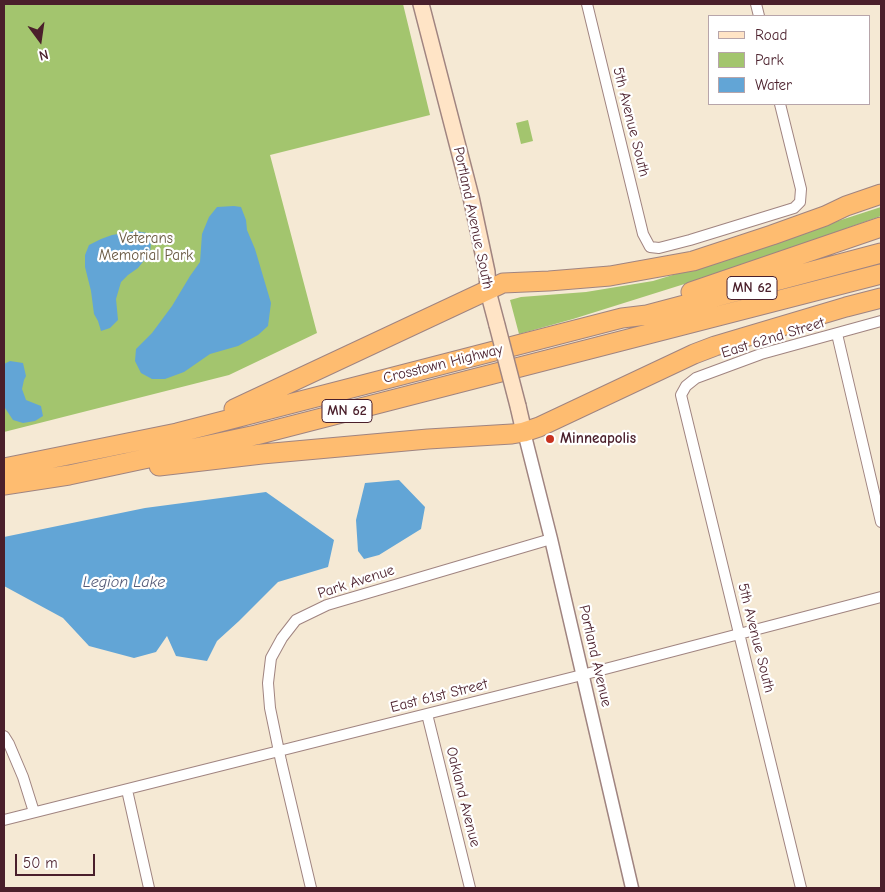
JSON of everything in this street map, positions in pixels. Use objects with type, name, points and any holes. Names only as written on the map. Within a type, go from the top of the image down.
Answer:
[{"type":"highway","points":[[177,433],[259,398],[503,283],[610,276],[692,261],[825,216],[846,206],[881,194]]},
{"type":"highway","points":[[825,216],[848,212],[881,201]]},
{"type":"highway","points":[[622,318],[881,227]]},
{"type":"highway","name":"Crosstown Highway","points":[[4,468],[177,433],[622,318],[647,315],[881,253]]},
{"type":"highway","name":"Crosstown Highway","points":[[4,485],[68,475],[256,434],[881,274]]},
{"type":"highway","points":[[68,475],[281,452],[524,432],[675,362],[715,346],[881,298]]},
{"type":"main road","name":"Portland Avenue South","points":[[421,4],[471,197],[487,272],[488,291],[524,432]]},
{"type":"street","name":"5th Avenue South","points":[[587,4],[643,234],[650,247],[659,248],[690,240],[794,208],[800,202],[801,189],[780,105]]},
{"type":"street","name":"East 62nd Street","points":[[681,395],[686,386],[696,378],[761,354],[881,321]]},
{"type":"street","points":[[837,334],[881,522]]},
{"type":"street","name":"5th Avenue South","points":[[681,395],[801,888]]},
{"type":"street","name":"Portland Avenue","points":[[524,432],[551,539],[632,888]]},
{"type":"street","name":"Park Avenue","points":[[311,888],[270,708],[268,683],[271,658],[282,638],[296,620],[327,605],[551,539]]},
{"type":"street","name":"East 61st Street","points":[[4,820],[881,598]]},
{"type":"street","name":"Oakland Avenue","points":[[427,714],[470,888]]},
{"type":"street","points":[[4,736],[23,777],[34,812]]},
{"type":"street","points":[[126,790],[149,888]]},
{"type":"green space","name":"Veterans Memorial Park","points":[[4,4],[403,4],[430,115],[270,155],[317,333],[229,375],[4,432]]},
{"type":"green space","points":[[528,120],[533,141],[521,144],[516,123]]},
{"type":"green space","points":[[881,207],[881,216],[729,270],[519,334],[510,300],[521,297],[586,292],[653,281],[765,247]]},
{"type":"water","points":[[217,207],[241,207],[246,220],[247,230],[255,249],[271,303],[268,326],[258,335],[238,346],[210,354],[184,372],[165,379],[152,379],[141,373],[135,361],[136,349],[152,333],[172,306],[200,262],[202,234],[209,217]]},
{"type":"water","points":[[136,231],[147,233],[151,242],[150,253],[138,268],[121,282],[116,299],[118,320],[110,328],[101,331],[94,314],[85,267],[85,255],[89,245],[101,239]]},
{"type":"water","points":[[10,361],[23,363],[26,376],[22,389],[26,400],[41,406],[43,416],[35,421],[23,423],[13,420],[5,408],[4,364]]},
{"type":"water","points":[[399,480],[425,507],[421,529],[379,555],[364,559],[358,551],[356,520],[365,483]]},
{"type":"water","name":"Legion Lake","points":[[266,492],[334,540],[328,567],[278,582],[217,641],[207,661],[176,656],[167,636],[156,652],[134,658],[89,646],[63,618],[4,586],[4,537],[145,508]]},
{"type":"place","name":"Minneapolis","points":[[550,439]]}]
